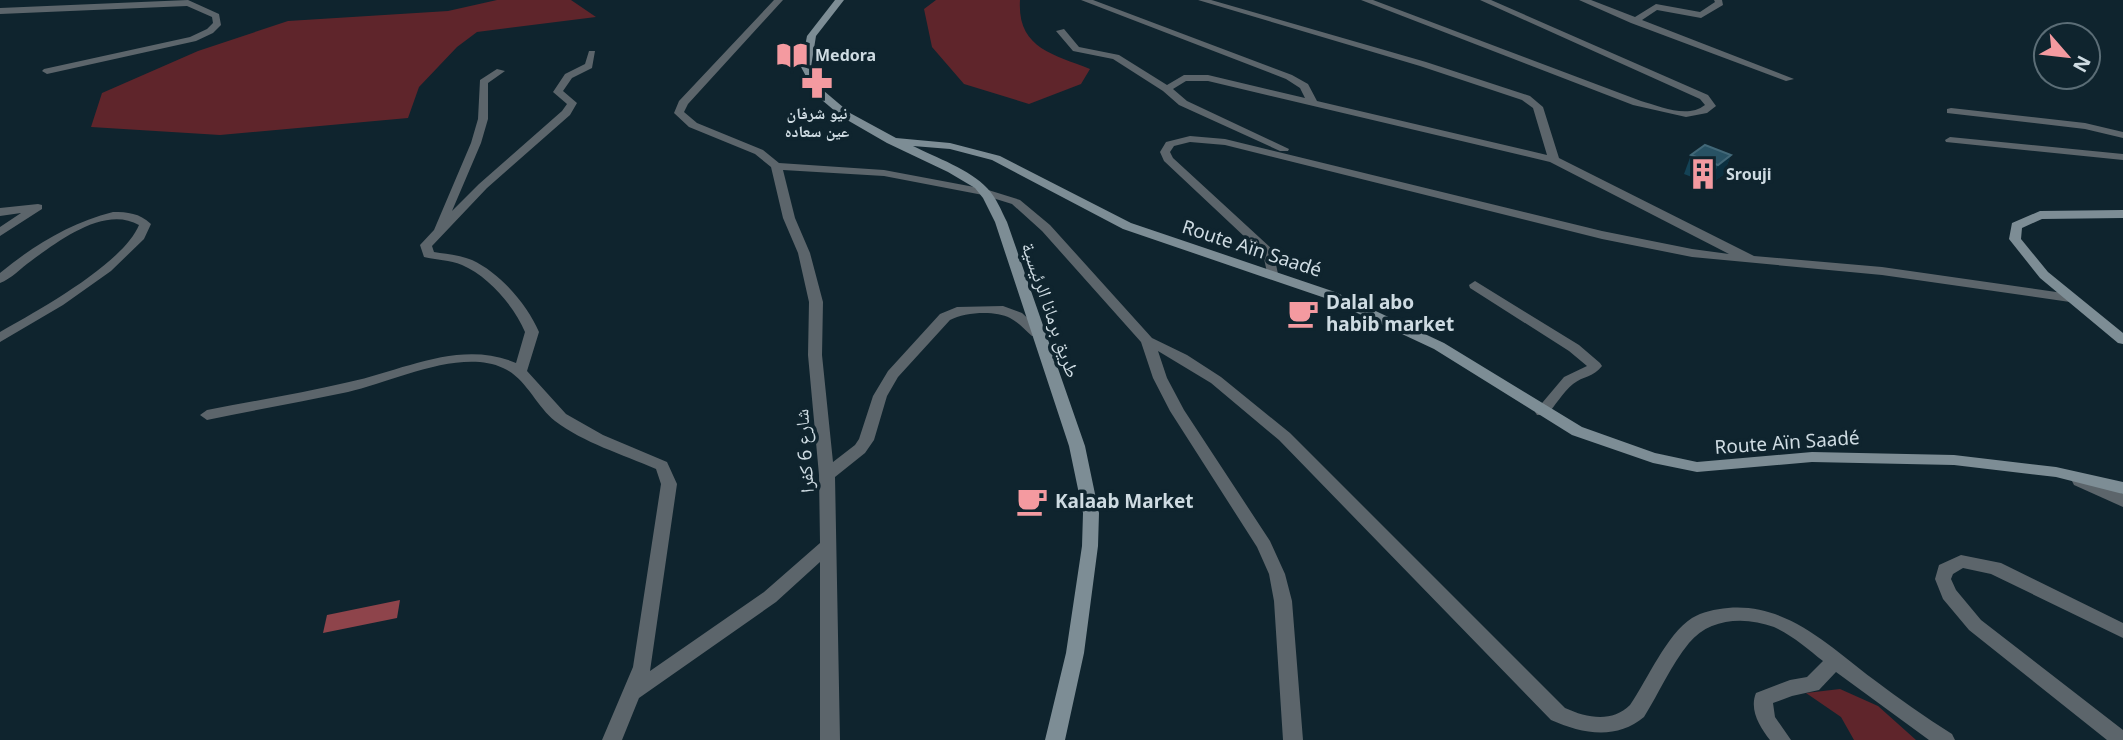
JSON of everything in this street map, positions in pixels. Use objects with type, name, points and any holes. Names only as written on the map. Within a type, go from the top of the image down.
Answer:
[{"type":"street","points":[[779,0],[683,103],[679,113],[693,125],[759,152],[776,166],[884,173],[985,192],[1006,198],[1031,213],[1147,341],[1189,361],[1318,468],[1558,714],[1593,725],[1610,725],[1625,721],[1636,712],[1668,654],[1689,630],[1706,620],[1727,615],[1771,620],[1814,642],[1945,740]]},
{"type":"street","name":"طريق برمانا الرئيسية","points":[[840,0],[825,15],[813,36],[805,58],[805,69],[819,92],[832,104],[891,141],[968,178],[985,192],[1001,222],[1077,446],[1091,513],[1090,547],[1074,653],[1055,740]]},
{"type":"street","points":[[1085,0],[1289,77],[1304,86],[1312,100]]},
{"type":"street","points":[[1202,0],[1423,64],[1526,98],[1538,107],[1554,160]]},
{"type":"street","points":[[1365,0],[1637,103],[1684,114],[1703,112],[1711,106],[1704,97],[1484,0]]},
{"type":"street","points":[[1583,0],[1634,22],[1789,79]]},
{"type":"street","points":[[1634,22],[1656,7],[1701,15],[1720,4],[1718,0]]},
{"type":"street","points":[[0,11],[188,3],[216,16],[218,23],[210,32],[193,38],[47,71]]},
{"type":"street","points":[[1061,31],[1076,49],[1116,57],[1167,89],[1168,93],[1183,103],[1320,165]]},
{"type":"street","points":[[520,372],[531,340],[530,324],[522,312],[476,267],[464,261],[428,254],[426,245],[482,186],[566,113],[572,103],[558,92],[568,76],[589,66],[592,53]]},
{"type":"street","points":[[439,233],[440,220],[476,143],[482,119],[483,82],[500,71]]},
{"type":"street","points":[[1167,89],[1184,78],[1199,76],[1312,100],[1554,160],[1751,260]]},
{"type":"street","points":[[1951,111],[2085,126],[2123,135]]},
{"type":"street","points":[[1272,274],[1269,253],[1168,159],[1166,148],[1181,139],[1206,139],[1602,235],[1692,253],[1882,271],[2070,298]]},
{"type":"street","points":[[1950,140],[2123,157]]},
{"type":"street","name":"Route Aïn Saadé","points":[[891,141],[950,146],[996,159],[1127,226],[1330,295],[1406,328],[1542,412],[1605,443],[1653,458],[1698,467],[1812,457],[1874,456],[1954,460],[2056,472],[2123,488]]},
{"type":"street","name":"شارع 6 كفرا","points":[[776,166],[789,218],[804,253],[816,302],[815,355],[827,475],[830,740]]},
{"type":"street","points":[[0,212],[37,207],[0,232]]},
{"type":"street","points":[[2123,214],[2040,215],[2016,226],[2015,239],[2022,251],[2070,298],[2123,340]]},
{"type":"street","points":[[0,279],[55,239],[89,222],[121,216],[136,218],[145,224],[144,233],[82,288],[0,338]]},
{"type":"street","points":[[1475,285],[1574,348],[1595,366],[1589,372],[1569,380],[1542,412]]},
{"type":"street","points":[[827,475],[860,449],[866,440],[880,396],[893,374],[945,317],[957,311],[1003,310],[1037,333]]},
{"type":"street","points":[[1147,341],[1160,378],[1177,411],[1252,524],[1277,574],[1289,657],[1293,740]]},
{"type":"street","points":[[206,415],[356,386],[433,364],[484,358],[507,364],[520,372],[559,416],[601,441],[662,466],[667,473],[668,496],[652,619],[635,691],[612,740]]},
{"type":"street","points":[[2056,472],[2104,490],[2123,501]]},
{"type":"street","points":[[635,691],[770,597],[828,545]]},
{"type":"street","points":[[2121,740],[1975,625],[1949,594],[1944,579],[1945,570],[1961,561],[1995,568],[2123,631]]},
{"type":"street","points":[[1781,740],[1766,720],[1763,699],[1790,688],[1812,684],[1836,661]]},
{"type":"shaded area","points":[[497,0],[571,0],[596,17],[477,32],[457,47],[419,87],[408,118],[220,135],[91,127],[102,93],[198,51],[288,21],[448,11]]},
{"type":"shaded area","points":[[936,0],[1020,0],[1024,29],[1031,39],[1050,53],[1090,69],[1081,84],[1029,104],[964,84],[932,47],[924,9]]},
{"type":"shaded area","points":[[400,600],[397,618],[323,633],[327,615]]},
{"type":"shaded area","points":[[1840,689],[1878,706],[1916,740],[1854,740],[1841,717],[1806,693]]},
{"type":"building","points":[[1705,145],[1731,155],[1718,165],[1691,155]]},
{"type":"place","name":"Medora","points":[[792,55]]},
{"type":"place","name":"نيو شرفان عين سعاده","points":[[817,83]]},
{"type":"place","name":"Srouji","points":[[1703,174]]},
{"type":"place","name":"Dalal abo habib market","points":[[1303,313]]},
{"type":"place","name":"Kalaab Market","points":[[1032,501]]}]
